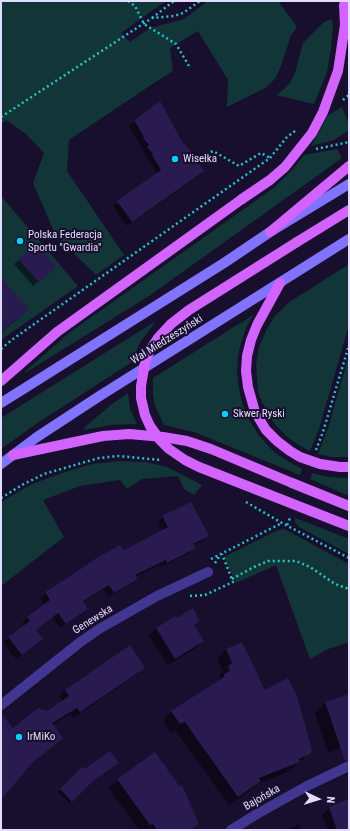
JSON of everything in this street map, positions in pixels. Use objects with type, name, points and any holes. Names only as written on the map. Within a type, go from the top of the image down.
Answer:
[{"type":"main road","points":[[1,381],[57,332],[285,167],[312,132],[331,93],[340,63],[345,25],[344,1]]},
{"type":"main road","points":[[270,232],[349,166]]},
{"type":"main road","points":[[1,403],[224,263],[270,232],[349,184]]},
{"type":"main road","points":[[349,210],[189,310],[171,324],[158,338],[150,350],[145,362],[141,386],[141,398],[145,415],[150,426],[160,440],[169,449],[185,460],[199,467],[349,526]]},
{"type":"main road","name":"Wał Miedzeszyński","points":[[1,464],[37,437],[80,409],[349,239]]},
{"type":"main road","points":[[280,283],[266,312],[257,325],[247,356],[246,370],[248,387],[255,412],[266,430],[290,451],[309,461],[320,464],[349,467]]},
{"type":"main road","points":[[13,455],[103,436],[129,434],[164,437],[187,441],[211,449],[349,506]]},
{"type":"street","name":"Genewska","points":[[1,705],[99,629],[158,596],[208,572]]},
{"type":"street","name":"Bajońska","points":[[231,830],[307,786],[349,766]]},
{"type":"path","points":[[128,1],[135,6],[144,24],[176,44],[188,66]]},
{"type":"path","points":[[1,117],[118,42],[174,1]]},
{"type":"path","points":[[152,18],[174,16],[183,13],[200,1]]},
{"type":"path","points":[[197,158],[213,152],[239,166],[261,153]]},
{"type":"path","points":[[1,348],[270,158]]},
{"type":"path","points":[[314,454],[323,432],[349,345]]},
{"type":"path","points":[[1,498],[44,474],[72,464],[99,458],[118,456],[162,460]]},
{"type":"path","points":[[243,500],[282,523],[349,558]]},
{"type":"path","points":[[287,525],[293,511]]},
{"type":"path","points":[[263,533],[282,523]]},
{"type":"path","points":[[222,554],[232,579]]},
{"type":"path","points":[[182,596],[205,596],[233,582],[232,579],[268,560],[296,560],[310,567],[335,584],[349,589]]},
{"type":"green space","points":[[1,1],[166,1],[121,33],[130,42],[150,28],[184,19],[208,1],[278,1],[297,27],[291,35],[275,79],[265,88],[227,107],[228,80],[198,31],[170,48],[173,71],[69,140],[67,171],[124,255],[96,275],[56,236],[33,183],[44,153],[26,134],[6,120],[1,124]]},
{"type":"green space","points":[[332,19],[333,26],[331,49],[327,72],[314,104],[276,95],[290,83],[295,73],[303,43],[324,22]]},
{"type":"green space","points":[[342,107],[349,124],[349,130],[334,140],[311,146],[327,116]]},
{"type":"green space","points":[[337,149],[342,158],[149,296],[25,373],[69,333],[275,187],[293,169],[304,155]]},
{"type":"green space","name":"Polska Federacja Sportu \"Gwardia\"","points":[[1,196],[78,286],[1,340]]},
{"type":"green space","points":[[349,264],[349,325],[319,429],[310,451],[286,436],[273,422],[262,402],[258,392],[256,365],[259,347],[274,317],[288,303]]},
{"type":"green space","points":[[253,315],[246,328],[238,356],[237,372],[242,403],[251,423],[260,437],[274,452],[302,469],[300,475],[194,432],[164,425],[155,406],[153,395],[153,378]]},
{"type":"green space","points":[[156,321],[139,344],[132,362],[39,422],[1,449],[1,418]]},
{"type":"green space","points":[[349,355],[349,457],[331,457],[318,454],[328,428]]},
{"type":"green space","points":[[128,393],[130,409],[137,424],[111,425],[84,430],[85,427],[112,404]]},
{"type":"green space","points":[[120,461],[145,462],[167,467],[202,485],[194,495],[184,489],[178,476],[142,479],[127,489],[120,480],[80,486],[43,500],[64,537],[1,586],[1,502],[32,484],[65,472],[92,464]]},
{"type":"green space","points":[[312,473],[328,477],[349,478],[349,496],[310,479]]},
{"type":"green space","points":[[295,518],[349,539],[349,554],[299,527],[295,522]]},
{"type":"green space","points":[[284,529],[349,564],[349,642],[328,649],[310,659],[276,565],[236,583],[224,557],[278,530]]},
{"type":"building","name":"Wisełka","points":[[160,101],[184,145],[185,144],[204,171],[132,222],[117,201],[161,170],[152,155],[153,154],[147,147],[149,145],[143,138],[144,137],[134,120]]},
{"type":"building","points":[[36,244],[56,267],[39,282],[18,259]]},
{"type":"building","points":[[1,278],[29,309],[1,332]]},
{"type":"building","points":[[191,502],[209,536],[193,544],[196,548],[167,563],[166,560],[135,575],[138,579],[114,593],[109,585],[83,601],[88,609],[66,624],[58,613],[36,630],[43,639],[22,655],[8,637],[30,621],[34,626],[27,617],[50,600],[45,592],[95,559],[120,545],[123,550],[126,549],[168,527],[162,516]]},
{"type":"building","points":[[193,608],[200,621],[194,625],[204,641],[175,659],[156,628],[175,616],[177,618]]},
{"type":"building","points":[[242,642],[265,690],[288,678],[297,696],[312,750],[310,754],[299,759],[300,762],[259,778],[261,781],[238,797],[185,722],[180,724],[171,711],[224,677],[224,674],[230,671],[228,666],[232,663],[226,649]]},
{"type":"building","points":[[130,645],[145,668],[80,712],[77,708],[52,723],[63,738],[32,763],[1,800],[1,713],[13,728],[38,708],[47,711],[69,696],[65,690]]},
{"type":"building","points":[[349,694],[349,760],[345,761],[325,702]]},
{"type":"building","points":[[110,751],[119,763],[94,780],[72,802],[60,789],[82,767],[84,769]]},
{"type":"building","points":[[155,752],[180,787],[182,785],[199,824],[191,830],[157,830],[153,824],[150,825],[117,779]]},
{"type":"building","points":[[349,799],[349,830],[337,830],[329,807]]},
{"type":"place","name":"Wisełka","points":[[175,159]]},
{"type":"place","name":"Polska Federacja Sportu \"Gwardia\"","points":[[20,241]]},
{"type":"place","name":"Skwer Ryski","points":[[225,414]]},
{"type":"place","name":"IrMiKo","points":[[19,737]]}]
